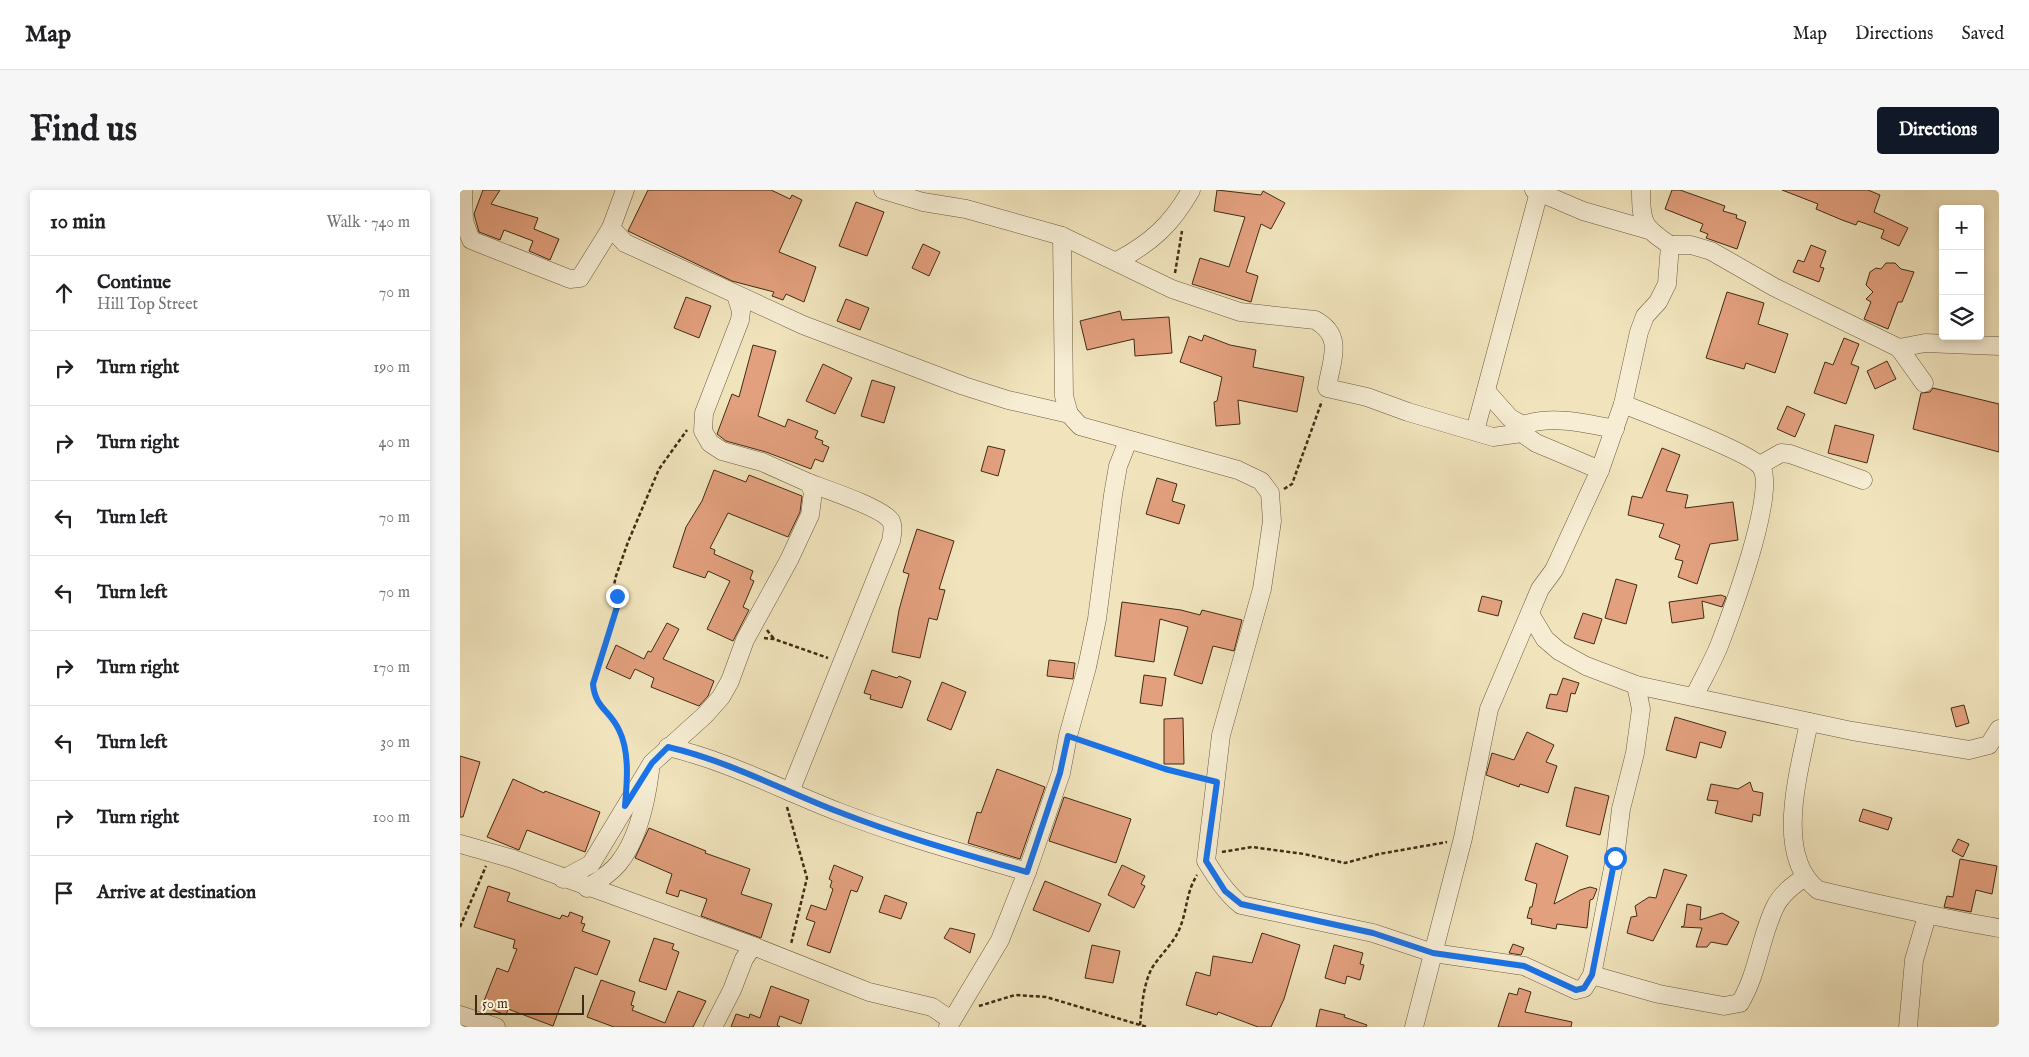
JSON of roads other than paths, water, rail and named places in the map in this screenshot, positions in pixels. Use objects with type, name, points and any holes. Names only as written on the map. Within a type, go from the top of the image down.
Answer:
[{"type":"street","points":[[462,190],[464,220],[471,240],[570,279],[580,278],[611,228],[626,190]]},
{"type":"street","points":[[883,190],[923,202],[966,209],[1062,236],[1172,289],[1240,312],[1315,320],[1326,326],[1335,344],[1327,388],[1367,397],[1408,412],[1493,436],[1522,429],[1536,421],[1566,421],[1615,429]]},
{"type":"street","points":[[1117,261],[1144,246],[1159,234],[1191,190]]},
{"type":"street","points":[[1641,190],[1641,212],[1649,230]]},
{"type":"street","points":[[1475,431],[1537,191],[1582,211],[1649,230],[1670,245],[1691,245],[1712,251],[1782,290],[1899,348],[1924,383]]},
{"type":"street","points":[[611,228],[625,243],[736,295],[856,346],[964,386],[1008,400],[1069,414]]},
{"type":"street","points":[[1062,236],[1064,396],[1069,414],[1080,426],[1128,441],[1238,470],[1262,482],[1270,493],[1272,521],[1262,589],[1221,735],[1217,782],[1206,858],[1225,891],[1241,904],[1373,933],[1433,953],[1524,966],[1576,990],[1588,981],[1615,858],[1621,809],[1635,753],[1641,709],[1636,685]]},
{"type":"street","points":[[1414,1027],[1463,838],[1489,709],[1540,589],[1554,570],[1600,470],[1623,404],[1639,332],[1646,316],[1658,302],[1667,284],[1670,245]]},
{"type":"street","points":[[736,295],[741,311],[740,320],[704,412],[703,431],[710,443],[722,451],[762,462],[880,512],[891,521],[893,529],[891,541],[842,662],[786,791]]},
{"type":"street","points":[[1899,348],[1925,343],[1999,346]]},
{"type":"street","points":[[1486,391],[1536,443],[1600,470]]},
{"type":"street","points":[[1623,404],[1676,425],[1760,465],[1765,474],[1766,486],[1760,517],[1742,580],[1718,647],[1694,697]]},
{"type":"street","points":[[460,844],[512,859],[587,888],[752,946],[869,992],[932,1007],[950,1023],[983,972],[1000,940],[1027,872],[1060,773],[1097,619],[1118,466],[1128,441]]},
{"type":"street","points":[[1760,465],[1781,453],[1790,454],[1863,480]]},
{"type":"street","points":[[563,879],[591,864],[600,852],[652,763],[705,715],[721,697],[730,682],[745,640],[796,546],[810,515],[813,492],[809,483]]},
{"type":"street","points":[[1530,614],[1545,638],[1559,651],[1586,666],[1636,685],[1809,722],[1968,750],[1988,745],[1999,729]]},
{"type":"street","points":[[1520,635],[1545,638]]},
{"type":"street","points":[[1809,722],[1793,802],[1793,823],[1798,860],[1805,877],[1818,890],[1927,916],[1999,928]]},
{"type":"street","points":[[668,747],[713,760],[786,791],[890,830],[1027,872]]},
{"type":"street","points":[[587,888],[606,876],[626,852],[645,800],[652,763]]},
{"type":"street","points":[[1588,981],[1724,1006],[1740,1003],[1749,988],[1775,906],[1788,889],[1805,877]]},
{"type":"street","points":[[1908,1027],[1914,960],[1927,916]]},
{"type":"street","points":[[713,1027],[732,990],[744,959],[752,946]]},
{"type":"street","points":[[460,1014],[496,1027]]}]
